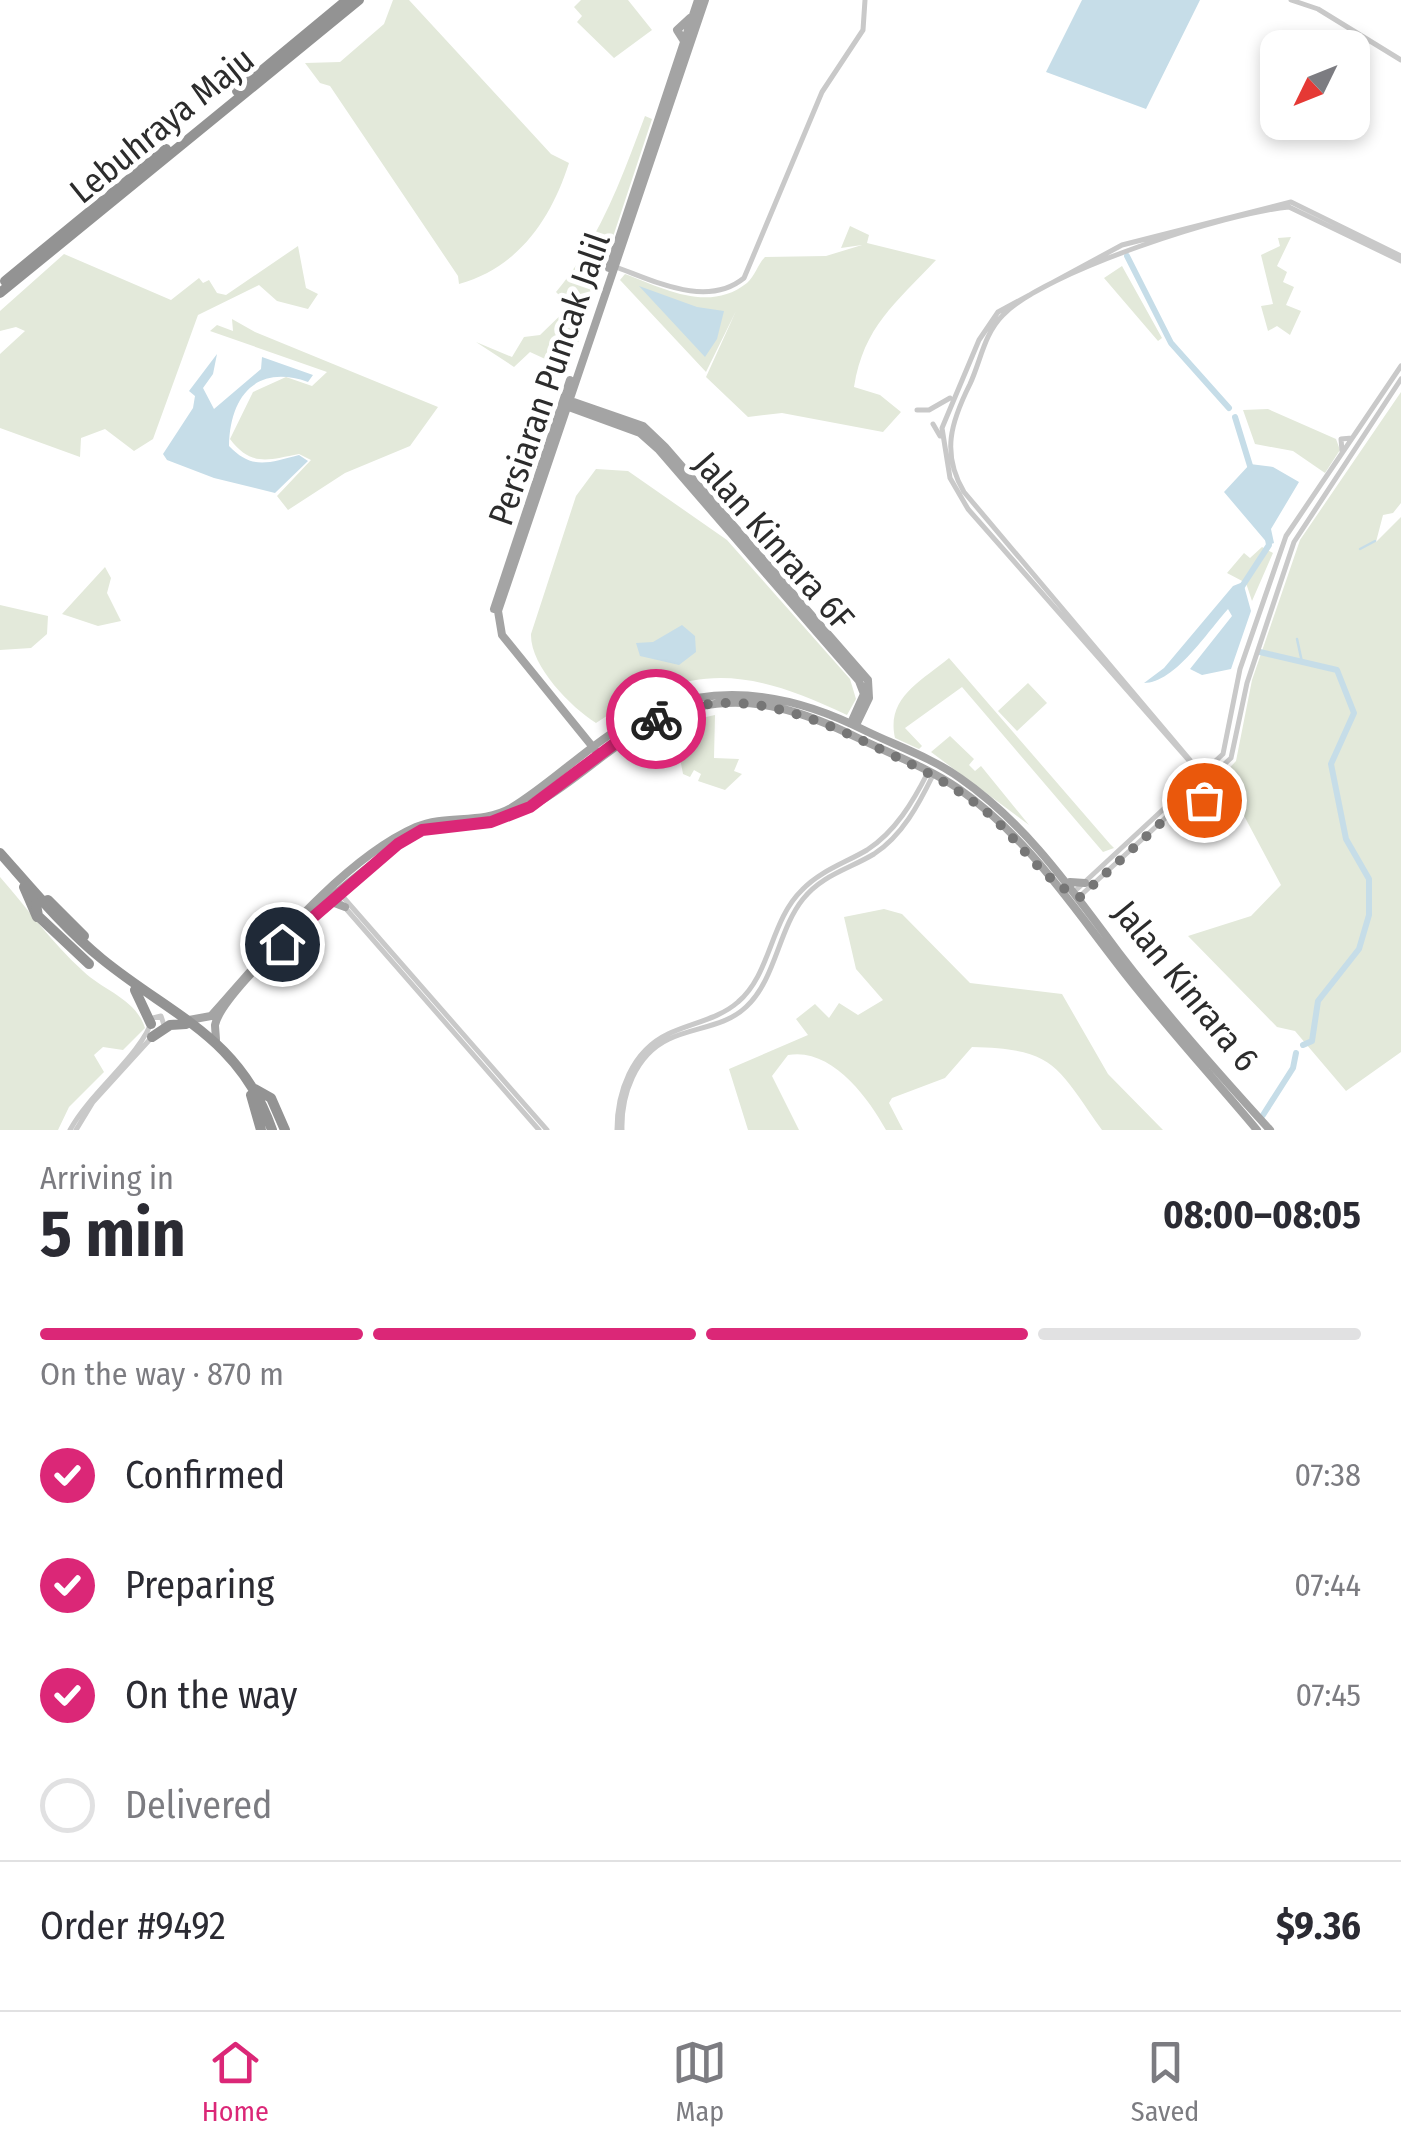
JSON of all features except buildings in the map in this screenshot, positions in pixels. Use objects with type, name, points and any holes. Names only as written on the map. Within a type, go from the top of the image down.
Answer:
[{"type":"highway","name":"Lebuhraya Maju","points":[[0,284],[348,0]]},
{"type":"highway","name":"Lebuhraya Maju","points":[[0,293],[359,0]]},
{"type":"highway","points":[[0,845],[3,858],[24,887],[42,924],[90,964],[105,965]]},
{"type":"highway","points":[[3,858],[105,965],[188,1022],[226,1057],[253,1092],[269,1104],[273,1130]]},
{"type":"highway","points":[[24,887],[135,990],[216,1040],[253,1092],[273,1130]]},
{"type":"highway","points":[[90,964],[38,916],[36,904],[48,900],[84,936],[105,965]]},
{"type":"highway","points":[[135,990],[151,1024]]},
{"type":"highway","points":[[152,1037],[170,1026],[188,1022]]},
{"type":"highway","points":[[253,1092],[258,1116],[273,1130]]},
{"type":"highway","points":[[253,1092],[271,1098],[273,1130]]},
{"type":"main road","name":"Persiaran Puncak Jalil","points":[[536,494],[684,40],[702,0]]},
{"type":"main road","name":"Persiaran Puncak Jalil","points":[[590,749],[494,628],[498,595],[564,420],[566,402],[702,0]]},
{"type":"main road","points":[[564,420],[572,412],[584,409],[574,386]]},
{"type":"main road","name":"Jalan Kinrara 6F","points":[[566,402],[643,426],[784,590],[868,680],[869,698],[855,726]]},
{"type":"main road","points":[[216,1040],[216,1020],[256,968],[343,880],[418,826],[489,818],[505,811],[590,749],[662,706],[717,694],[776,697],[841,718],[887,746]]},
{"type":"main road","name":"Jalan Kinrara 6","points":[[590,749],[625,737],[664,716],[704,705],[774,705],[957,776],[1026,834],[1066,879],[1116,963],[1256,1130]]},
{"type":"main road","points":[[800,713],[855,726]]},
{"type":"main road","points":[[841,718],[858,714]]},
{"type":"main road","points":[[188,1022],[211,1016],[253,964],[333,891],[398,844],[422,830],[491,822],[518,813],[608,737]]},
{"type":"main road","points":[[590,749],[625,737]]},
{"type":"main road","name":"Jalan Kinrara 6","points":[[887,746],[928,775],[979,793]]},
{"type":"main road","name":"Jalan Kinrara 6","points":[[928,775],[943,780],[1003,826],[1058,887],[1078,899],[1122,957],[1270,1130]]},
{"type":"main road","points":[[1066,879],[1087,886],[1078,899]]},
{"type":"main road","points":[[333,891],[345,907]]},
{"type":"street","points":[[613,266],[700,294],[719,292],[744,278],[822,92],[864,30],[865,0]]},
{"type":"street","points":[[1291,0],[1318,9],[1401,60]]},
{"type":"street","points":[[942,438],[952,396],[988,323],[1002,308],[1122,245],[1291,202],[1401,258]]},
{"type":"street","points":[[1049,598],[964,492],[948,444],[952,422],[987,338],[1006,310],[1116,253],[1284,208],[1300,210],[1401,258]]},
{"type":"street","points":[[1078,899],[1226,747],[1240,669],[1286,536],[1401,366]]},
{"type":"street","points":[[1087,886],[1207,781],[1236,746],[1247,683],[1294,542],[1401,379]]},
{"type":"street","points":[[916,410],[930,410],[952,396]]},
{"type":"street","points":[[933,424],[942,438],[958,494],[1207,781]]},
{"type":"street","points":[[1342,454],[1341,439],[1354,436]]},
{"type":"street","points":[[1196,768],[1211,766]]},
{"type":"street","points":[[1192,784],[1196,768]]},
{"type":"street","points":[[620,1130],[622,1090],[638,1060],[667,1034],[740,1001],[756,979],[782,914],[819,875],[892,828],[928,775]]},
{"type":"street","points":[[1187,799],[1207,800]]},
{"type":"street","points":[[620,1130],[629,1084],[650,1054],[670,1038],[713,1025],[745,1008],[763,982],[788,921],[804,897],[848,859]]},
{"type":"street","points":[[333,891],[546,1130]]},
{"type":"street","points":[[345,907],[538,1130]]},
{"type":"street","points":[[158,1016],[165,1022],[73,1130],[98,1087],[148,1033],[158,1016]]},
{"type":"green space","points":[[393,0],[409,0],[551,154],[569,163],[553,203],[530,238],[499,266],[459,284],[458,276],[330,86],[320,83],[305,63],[340,62],[384,24]]},
{"type":"green space","points":[[581,0],[628,0],[652,30],[614,58],[577,22],[582,16],[574,7]]},
{"type":"green space","points":[[645,116],[652,119],[569,370],[530,352],[514,367],[476,342],[512,357],[524,337],[540,335],[570,306],[556,292],[597,230]]},
{"type":"green space","points":[[850,226],[869,235],[867,243],[936,260],[883,317],[859,366],[854,387],[880,395],[901,412],[883,432],[782,413],[748,417],[706,377],[736,311],[706,372],[620,280],[625,274],[687,295],[718,296],[747,283],[765,257],[826,256],[862,245],[841,248]]},
{"type":"green space","points":[[1291,237],[1277,266],[1287,272],[1283,282],[1294,287],[1286,305],[1301,311],[1290,335],[1277,326],[1268,331],[1261,306],[1273,304],[1261,255],[1280,246],[1278,238]]},
{"type":"green space","points":[[298,246],[306,288],[318,294],[308,309],[277,301],[259,285],[198,315],[153,439],[134,451],[105,429],[81,438],[80,457],[0,428],[0,354],[25,331],[16,327],[0,331],[0,311],[64,254],[171,300],[199,278],[203,283],[209,280],[217,293],[226,295]]},
{"type":"green space","points":[[1122,266],[1162,338],[1158,341],[1104,278]]},
{"type":"green space","points":[[232,319],[438,407],[410,446],[345,473],[288,510],[277,496],[311,460],[299,454],[253,458],[230,439],[253,392],[286,377],[312,386],[327,372],[210,331],[217,325],[233,331]]},
{"type":"green space","points":[[1401,392],[1401,503],[1393,513],[1383,515],[1376,542],[1401,517],[1401,1052],[1346,1091],[1295,1031],[1277,1027],[1188,936],[1251,916],[1281,885],[1233,795],[1219,779],[1236,761],[1252,680],[1300,540]]},
{"type":"green space","points":[[1268,409],[1336,439],[1340,450],[1325,473],[1293,451],[1255,444],[1243,410]]},
{"type":"green space","points":[[596,469],[628,471],[727,540],[850,679],[856,699],[847,715],[779,688],[720,678],[662,689],[596,723],[575,707],[537,659],[531,634],[576,496]]},
{"type":"green space","points":[[1262,547],[1273,553],[1252,601],[1246,583],[1227,573],[1244,553],[1250,558]]},
{"type":"green space","points":[[105,567],[111,578],[107,593],[121,621],[98,626],[62,614]]},
{"type":"green space","points":[[0,605],[48,616],[47,634],[31,648],[0,650]]},
{"type":"green space","points":[[949,658],[1114,848],[1103,852],[962,687],[905,728],[922,746],[919,749],[895,738],[900,701]]},
{"type":"green space","points":[[1028,683],[1047,703],[1017,731],[998,711]]},
{"type":"green space","points":[[715,715],[714,758],[739,759],[734,771],[742,774],[725,790],[698,781],[701,774],[694,770],[690,777],[683,774],[680,758],[686,754],[670,725]]},
{"type":"green space","points":[[950,736],[974,759],[969,765],[975,771],[981,766],[1029,825],[931,752]]},
{"type":"green space","points":[[0,877],[60,949],[91,978],[127,1002],[145,1028],[123,1050],[103,1047],[94,1055],[104,1072],[69,1107],[58,1130],[0,1130]]},
{"type":"green space","points":[[884,909],[902,914],[970,983],[1062,994],[1108,1074],[1163,1130],[1102,1130],[1051,1065],[1021,1052],[972,1047],[945,1078],[892,1098],[889,1103],[903,1130],[886,1130],[869,1103],[833,1067],[804,1055],[788,1055],[772,1076],[799,1130],[748,1130],[729,1069],[808,1035],[796,1019],[815,1004],[829,1018],[839,1003],[858,1015],[883,1000],[856,969],[844,917]]},
{"type":"water","points":[[1082,0],[1200,0],[1146,109],[1046,72]]},
{"type":"water","points":[[639,286],[697,307],[724,311],[717,339],[705,357]]},
{"type":"water","points":[[217,354],[213,374],[203,388],[214,409],[261,369],[262,357],[313,375],[308,382],[290,377],[261,381],[250,388],[235,412],[229,446],[237,454],[253,462],[299,455],[308,461],[275,493],[214,478],[167,460],[163,454],[193,408],[195,396],[189,391]]},
{"type":"water","points":[[1250,464],[1273,467],[1299,482],[1271,529],[1274,543],[1269,545],[1224,492]]},
{"type":"water","points":[[1243,582],[1251,611],[1231,669],[1202,675],[1190,669],[1232,616],[1228,609],[1179,665],[1156,681],[1144,683],[1164,668],[1233,586]]},
{"type":"water","points":[[682,625],[695,636],[696,652],[679,665],[640,656],[636,643],[653,642]]},
{"type":"waterway","points":[[1127,256],[1171,343],[1229,408]]},
{"type":"waterway","points":[[1235,417],[1251,469]]},
{"type":"waterway","points":[[1241,588],[1269,545],[1268,539]]},
{"type":"waterway","points":[[1360,549],[1375,541]]},
{"type":"waterway","points":[[1297,639],[1302,662]]},
{"type":"waterway","points":[[1260,652],[1337,670],[1354,713],[1331,764],[1346,839],[1369,879],[1369,915],[1359,949],[1318,1001],[1312,1041],[1303,1045]]},
{"type":"waterway","points":[[1263,1115],[1293,1068],[1296,1053]]},
{"type":"way so far","points":[[656,719],[704,705],[742,703],[774,705],[821,720],[957,788],[1003,826],[1058,887],[1080,897],[1187,799],[1204,800]]},
{"type":"route","points":[[282,944],[360,872],[398,844],[422,830],[491,822],[518,813],[656,719]]}]
